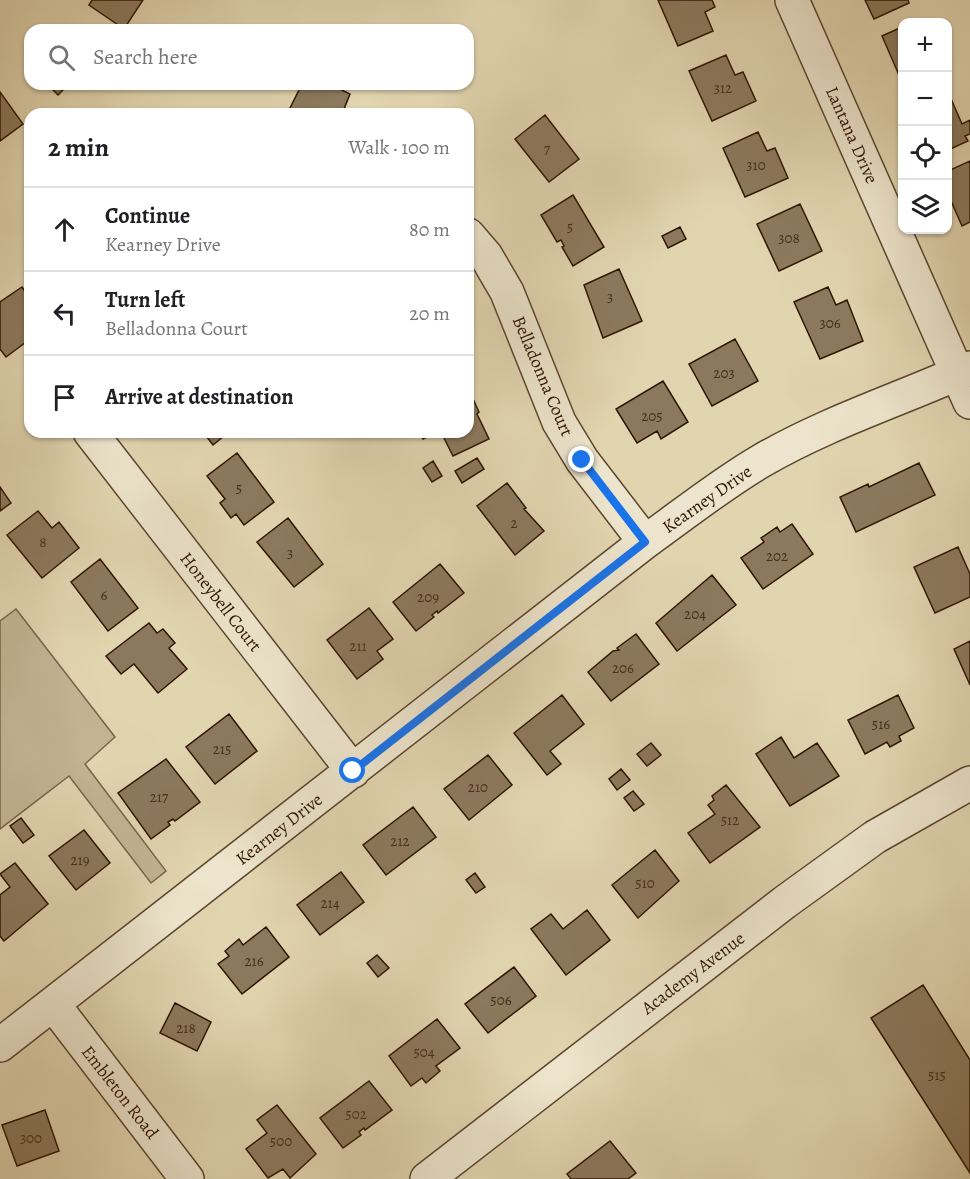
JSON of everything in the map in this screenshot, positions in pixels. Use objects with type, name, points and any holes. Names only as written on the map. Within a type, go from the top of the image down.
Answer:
[{"type":"street","name":"Lantana Drive","points":[[792,0],[966,381]]},
{"type":"street","name":"Belladonna Court","points":[[474,242],[486,256],[507,292],[525,332],[559,422],[582,460],[645,542]]},
{"type":"street","name":"Kearney Drive","points":[[0,1045],[645,542],[716,490],[762,461],[966,381]]},
{"type":"street","name":"Honeybell Court","points":[[95,438],[353,771]]},
{"type":"street","name":"Academy Avenue","points":[[427,1179],[785,903],[875,837],[970,783]]},
{"type":"street","name":"Embleton Road","points":[[53,1004],[187,1179]]},
{"type":"shaded area","points":[[16,609],[115,737],[85,764],[166,871],[151,883],[69,776],[0,829],[0,621]]},
{"type":"building","points":[[92,0],[143,0],[127,24],[117,24],[89,5]]},
{"type":"building","points":[[658,0],[712,0],[715,7],[705,12],[713,31],[678,46]]},
{"type":"building","points":[[865,0],[908,0],[909,3],[874,19]]},
{"type":"building","points":[[898,29],[898,73],[882,36]]},
{"type":"building","points":[[726,55],[735,75],[743,72],[756,101],[712,121],[689,71]]},
{"type":"building","points":[[53,90],[63,90],[58,95]]},
{"type":"building","points":[[299,90],[342,90],[350,94],[344,108],[290,108]]},
{"type":"building","points":[[0,92],[23,124],[0,141]]},
{"type":"building","points":[[952,101],[962,124],[970,120],[970,134],[965,136],[968,141],[952,148]]},
{"type":"building","points":[[545,115],[579,159],[549,182],[515,139]]},
{"type":"building","points":[[758,132],[767,151],[775,148],[788,178],[745,197],[723,148]]},
{"type":"building","points":[[970,161],[970,222],[962,226],[952,203],[952,169]]},
{"type":"building","points":[[573,195],[604,247],[573,266],[562,247],[564,246],[561,240],[557,242],[541,215]]},
{"type":"building","points":[[800,204],[822,251],[779,271],[757,224]]},
{"type":"building","points":[[680,227],[686,239],[668,248],[662,236]]},
{"type":"building","points":[[619,269],[642,321],[603,338],[584,285]]},
{"type":"building","points":[[22,287],[24,290],[24,344],[6,357],[0,349],[0,302]]},
{"type":"building","points":[[828,287],[836,305],[847,300],[863,341],[820,359],[794,302]]},
{"type":"building","points":[[735,339],[758,381],[712,406],[689,364]]},
{"type":"building","points":[[663,381],[688,422],[661,439],[657,431],[637,443],[616,409]]},
{"type":"building","points":[[474,401],[479,412],[477,414],[489,439],[453,456],[444,438],[474,438]]},
{"type":"building","points":[[208,438],[222,438],[213,445]]},
{"type":"building","points":[[237,453],[274,502],[244,525],[236,514],[231,518],[220,503],[225,499],[207,476]]},
{"type":"building","points":[[477,458],[484,469],[462,483],[455,471]]},
{"type":"building","points":[[433,461],[442,476],[432,482],[423,468]]},
{"type":"building","points":[[919,463],[935,495],[856,532],[840,497],[868,484],[869,487]]},
{"type":"building","points":[[507,483],[526,508],[524,509],[544,531],[515,555],[477,506]]},
{"type":"building","points":[[0,487],[11,503],[0,511]]},
{"type":"building","points":[[38,511],[52,528],[59,522],[79,548],[42,578],[7,535]]},
{"type":"building","points":[[288,518],[323,564],[294,587],[257,542]]},
{"type":"building","points":[[792,524],[813,554],[763,589],[741,558],[764,542],[761,538],[777,527],[780,532]]},
{"type":"building","points":[[958,547],[970,574],[970,597],[935,613],[914,567]]},
{"type":"building","points":[[100,559],[138,608],[108,631],[71,582]]},
{"type":"building","points":[[440,564],[464,593],[438,613],[437,611],[432,615],[434,617],[416,631],[393,602]]},
{"type":"building","points":[[712,575],[736,605],[677,651],[656,623]]},
{"type":"building","points":[[369,608],[393,639],[377,651],[383,659],[357,679],[327,640]]},
{"type":"building","points":[[149,623],[157,633],[163,629],[175,643],[169,648],[187,669],[158,693],[134,664],[121,674],[106,656]]},
{"type":"building","points":[[636,634],[659,664],[611,701],[588,672],[613,651],[619,650],[617,648]]},
{"type":"building","points":[[970,641],[970,685],[954,649]]},
{"type":"building","points":[[562,695],[584,724],[550,751],[561,764],[547,775],[514,733]]},
{"type":"building","points":[[898,695],[914,728],[899,736],[901,741],[890,747],[887,742],[865,754],[848,720]]},
{"type":"building","points":[[229,714],[257,751],[215,784],[186,747]]},
{"type":"building","points":[[781,737],[794,758],[817,743],[839,776],[790,806],[756,754]]},
{"type":"building","points":[[651,743],[661,755],[647,766],[637,754]]},
{"type":"building","points":[[488,755],[512,785],[469,820],[444,789]]},
{"type":"building","points":[[166,759],[200,802],[175,821],[173,819],[168,822],[170,825],[151,839],[118,793]]},
{"type":"building","points":[[621,769],[630,780],[617,790],[609,779]]},
{"type":"building","points":[[726,785],[760,827],[710,863],[688,833],[715,814],[708,805],[714,800],[712,796]]},
{"type":"building","points":[[633,791],[644,804],[634,811],[624,798]]},
{"type":"building","points":[[413,807],[436,837],[386,875],[363,845]]},
{"type":"building","points":[[21,818],[34,835],[23,843],[10,826]]},
{"type":"building","points":[[84,830],[110,863],[76,890],[49,856]]},
{"type":"building","points":[[655,850],[679,881],[638,918],[612,885]]},
{"type":"building","points":[[15,863],[48,904],[4,941],[0,936],[0,895],[10,887],[0,874]]},
{"type":"building","points":[[341,872],[364,902],[320,935],[297,905]]},
{"type":"building","points":[[475,873],[485,887],[476,893],[466,880]]},
{"type":"building","points":[[587,910],[610,940],[566,975],[531,929],[551,914],[563,929]]},
{"type":"building","points":[[266,927],[289,957],[242,994],[218,964],[229,956],[225,951],[239,939],[243,945]]},
{"type":"building","points":[[377,955],[389,968],[378,977],[367,963]]},
{"type":"building","points":[[514,967],[536,996],[488,1033],[465,1004]]},
{"type":"building","points":[[923,985],[970,1060],[970,1173],[871,1018]]},
{"type":"building","points":[[175,1003],[211,1022],[197,1051],[160,1033]]},
{"type":"building","points":[[437,1019],[460,1048],[436,1066],[440,1071],[426,1083],[422,1078],[411,1086],[389,1056]]},
{"type":"building","points":[[369,1081],[392,1110],[365,1130],[364,1128],[359,1132],[361,1135],[343,1148],[320,1118]]},
{"type":"building","points":[[277,1105],[316,1154],[290,1178],[283,1169],[268,1178],[246,1149],[267,1133],[257,1120]]},
{"type":"building","points":[[45,1110],[59,1151],[17,1166],[2,1125]]},
{"type":"building","points":[[610,1141],[636,1173],[628,1179],[571,1179],[567,1174]]},
{"type":"route","points":[[353,771],[645,542],[582,460]]}]
